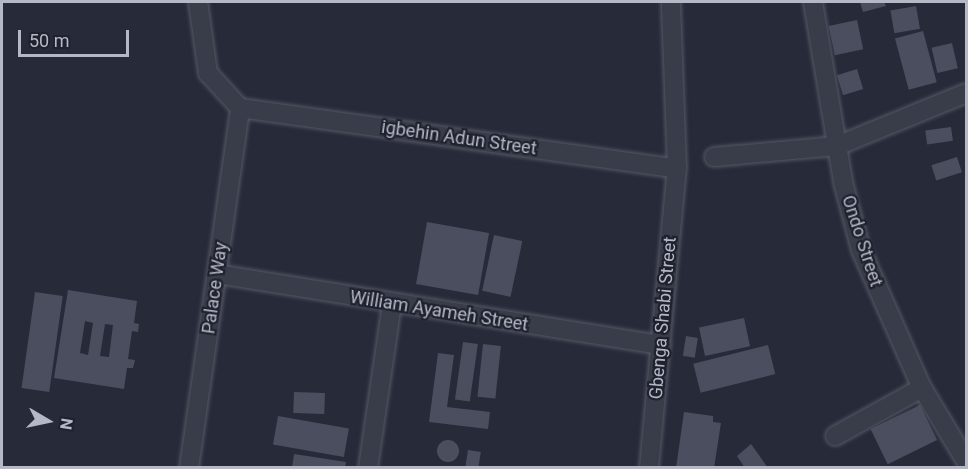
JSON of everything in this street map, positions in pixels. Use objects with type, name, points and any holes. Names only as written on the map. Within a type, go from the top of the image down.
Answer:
[{"type":"street","points":[[198,2],[208,73],[240,108]]},
{"type":"street","name":"Gbenga Shabi Street","points":[[649,468],[677,169],[671,2]]},
{"type":"street","name":"Ondo Street","points":[[813,2],[837,146],[861,250],[922,388],[966,461]]},
{"type":"street","points":[[714,157],[837,146],[966,93]]},
{"type":"street","name":"igbehin Adun Street","points":[[240,108],[677,169]]},
{"type":"street","name":"Palace Way","points":[[189,468],[240,108]]},
{"type":"street","name":"William Ayameh Street","points":[[217,274],[392,304],[661,345]]},
{"type":"street","points":[[368,468],[392,304]]},
{"type":"street","points":[[835,436],[922,388]]},
{"type":"building","points":[[860,2],[884,2],[886,6],[863,12]]},
{"type":"building","points":[[916,6],[920,29],[894,33],[890,11]]},
{"type":"building","points":[[857,20],[863,49],[835,55],[829,26]]},
{"type":"building","points":[[923,31],[937,82],[909,90],[895,39]]},
{"type":"building","points":[[952,43],[958,68],[937,73],[932,48]]},
{"type":"building","points":[[857,69],[863,89],[843,95],[837,75]]},
{"type":"building","points":[[951,127],[953,141],[927,144],[925,131]]},
{"type":"building","points":[[957,157],[962,172],[936,181],[931,165]]},
{"type":"building","points":[[427,222],[489,233],[478,295],[416,284]]},
{"type":"building","points":[[494,235],[522,241],[511,297],[482,291]]},
{"type":"building","points":[[68,290],[137,301],[134,323],[139,324],[138,332],[132,331],[128,359],[135,360],[133,368],[127,368],[124,389],[54,378]],"holes":[[[85,321],[93,323],[88,355],[80,353]],[[105,324],[113,325],[109,357],[100,356]]]},
{"type":"building","points":[[35,292],[63,296],[49,392],[22,388]]},
{"type":"building","points":[[744,318],[750,346],[705,356],[699,328]]},
{"type":"building","points":[[686,336],[698,338],[695,358],[683,356]]},
{"type":"building","points":[[463,342],[478,344],[470,402],[455,399]]},
{"type":"building","points":[[483,344],[501,346],[495,399],[477,397]]},
{"type":"building","points":[[768,345],[775,374],[701,393],[693,364]]},
{"type":"building","points":[[438,353],[454,355],[447,407],[490,412],[488,429],[429,422]]},
{"type":"building","points":[[294,392],[325,393],[324,414],[293,413]]},
{"type":"building","points":[[920,405],[937,440],[888,464],[871,429]]},
{"type":"building","points":[[684,412],[713,416],[713,422],[721,423],[714,468],[676,468]]},
{"type":"building","points":[[278,416],[349,429],[344,457],[273,445]]},
{"type":"building","points":[[448,440],[456,443],[459,451],[456,459],[448,462],[440,459],[437,451],[440,443]]},
{"type":"building","points":[[751,444],[768,468],[745,468],[737,456]]},
{"type":"building","points":[[468,450],[481,452],[478,468],[465,466]]},
{"type":"building","points":[[294,454],[346,462],[345,468],[292,468]]}]
